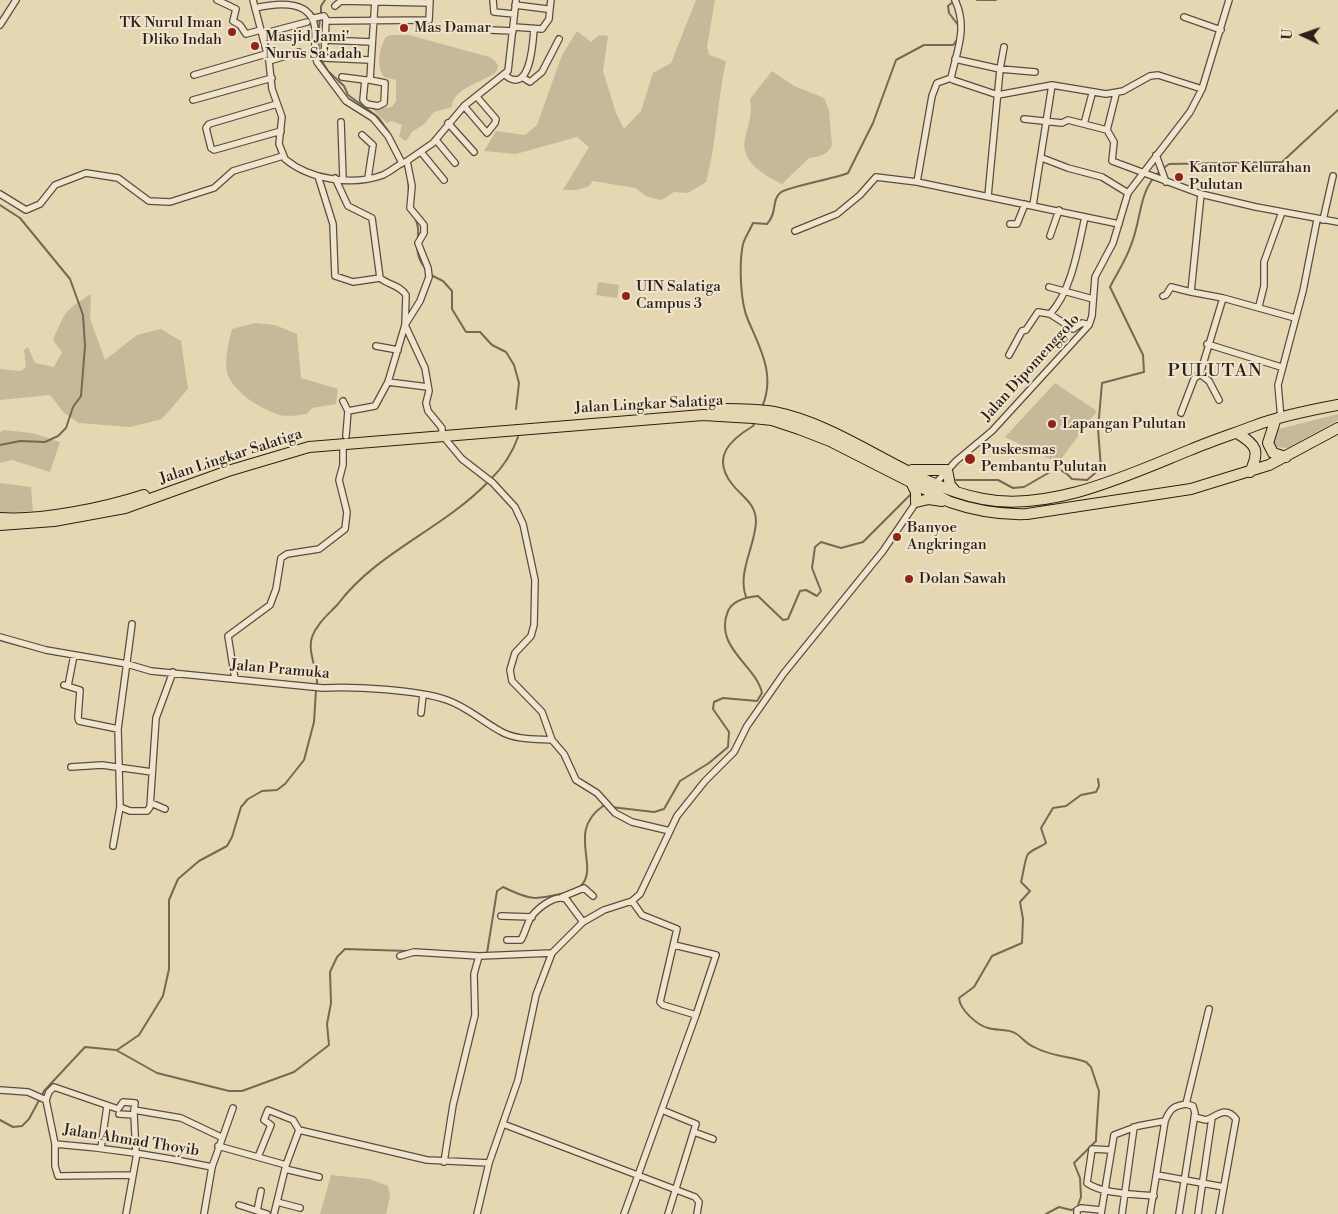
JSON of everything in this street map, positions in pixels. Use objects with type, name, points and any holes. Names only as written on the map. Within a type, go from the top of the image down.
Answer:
[{"type":"highway","name":"Jalan Lingkar Salatiga","points":[[800,425],[911,482],[995,501],[1024,501],[1052,497],[1097,486],[1255,425],[1338,405]]},
{"type":"highway","name":"Jalan Lingkar Salatiga","points":[[0,525],[54,522],[119,509],[270,450],[315,440],[345,440],[681,409],[773,416],[833,433],[902,468],[950,502],[969,509],[1002,515],[1027,514],[1191,488],[1250,472],[1286,457],[1338,428]]},
{"type":"highway","points":[[1278,420],[1268,443],[1273,452],[1286,457]]},
{"type":"highway","points":[[1237,433],[1247,439],[1256,450],[1256,456],[1250,472]]},
{"type":"highway","points":[[902,468],[922,471],[948,470],[950,485],[957,492]]},
{"type":"highway","points":[[911,482],[916,492],[916,502],[929,500],[950,502]]},
{"type":"highway","name":"Jalan Lingkar Salatiga","points":[[0,518],[54,514],[143,499]]},
{"type":"street","points":[[0,25],[16,0]]},
{"type":"street","points":[[217,0],[236,10],[233,21],[240,25],[245,34],[307,22]]},
{"type":"street","points":[[253,0],[269,61],[272,89],[282,117],[279,144],[283,156],[290,163],[318,176],[342,179],[368,178],[388,173],[436,140],[448,123],[464,106],[505,75],[510,65],[516,2],[550,8]]},
{"type":"street","points":[[493,0],[494,12],[514,14]]},
{"type":"street","points":[[490,30],[544,27],[549,19],[551,0]]},
{"type":"street","name":"Jalan Dipomenggolo","points":[[916,502],[948,470],[992,431],[1088,325],[1092,316],[1095,277],[1112,243],[1128,193],[1190,112],[1202,89],[1229,0]]},
{"type":"street","points":[[255,8],[286,2],[308,10],[321,18],[373,21],[429,20],[430,2],[341,1],[335,6]]},
{"type":"street","points":[[342,77],[367,80],[385,83],[384,103],[371,105],[365,104],[363,100],[367,80],[370,60],[374,2]]},
{"type":"street","points":[[951,78],[955,59],[961,44],[962,26],[956,2]]},
{"type":"street","points":[[1184,17],[1221,30]]},
{"type":"street","points":[[321,18],[326,59],[370,60]]},
{"type":"street","points":[[321,18],[315,55],[317,62],[346,101],[373,118],[388,136],[404,162],[412,186],[410,208],[424,225],[424,232],[419,245],[429,271],[420,301],[405,325]]},
{"type":"street","points":[[522,78],[530,61],[534,29]]},
{"type":"street","points":[[505,75],[512,79],[522,78],[530,82],[542,72],[559,39]]},
{"type":"street","points":[[324,40],[372,42]]},
{"type":"street","points":[[988,196],[1000,69],[1004,47]]},
{"type":"street","points":[[269,61],[299,52]]},
{"type":"street","points":[[194,75],[266,54]]},
{"type":"street","points":[[955,59],[1000,69],[1034,72]]},
{"type":"street","points":[[917,182],[932,96],[937,83],[951,78],[998,95],[1052,85],[1092,94],[1116,94],[1154,75],[1202,89]]},
{"type":"street","points":[[193,100],[272,78]]},
{"type":"street","points":[[1034,205],[1048,122],[1052,85]]},
{"type":"street","points":[[1084,124],[1092,94]]},
{"type":"street","points":[[1116,94],[1107,130],[1114,142],[1112,161],[1142,174],[1201,194],[1320,220],[1338,222]]},
{"type":"street","points":[[464,106],[487,133],[496,119],[477,97]]},
{"type":"street","points":[[277,104],[209,124],[206,128],[210,148],[214,150],[281,131]]},
{"type":"street","points":[[1024,119],[1062,123],[1068,120],[1107,130]]},
{"type":"street","points":[[341,122],[342,179]]},
{"type":"street","points":[[448,123],[474,152]]},
{"type":"street","points":[[362,135],[373,145],[368,178]]},
{"type":"street","points":[[436,140],[455,163]]},
{"type":"street","points":[[421,152],[444,180]]},
{"type":"street","points":[[1156,155],[1166,182]]},
{"type":"street","points":[[0,194],[26,210],[40,204],[51,188],[62,180],[86,173],[95,173],[118,178],[149,202],[174,201],[217,186],[233,171],[283,156]]},
{"type":"street","points":[[1042,158],[1068,168],[1102,177],[1128,193]]},
{"type":"street","points":[[318,176],[333,224],[335,276],[353,282],[380,278]]},
{"type":"street","points":[[1278,420],[1278,385],[1281,367],[1333,176]]},
{"type":"street","points":[[795,231],[832,217],[860,195],[876,177],[917,182],[1119,224]]},
{"type":"street","points":[[335,178],[348,206],[372,218],[380,278],[389,285],[400,288],[406,295],[405,325],[388,382],[375,406],[348,411]]},
{"type":"street","points":[[1191,292],[1201,194]]},
{"type":"street","points":[[1010,224],[1017,224],[1025,204]]},
{"type":"street","points":[[1050,236],[1059,210]]},
{"type":"street","points":[[1259,306],[1264,286],[1264,262],[1282,212]]},
{"type":"street","points":[[1050,314],[1060,302],[1064,291],[1075,258],[1085,217]]},
{"type":"street","points":[[1049,287],[1093,299]]},
{"type":"street","points":[[1163,296],[1166,295],[1171,287],[1259,306],[1294,318]]},
{"type":"street","points":[[1182,413],[1194,379],[1200,374],[1207,344],[1223,298]]},
{"type":"street","points":[[1009,355],[1022,331],[1026,330],[1038,312],[1050,314],[1073,329],[1082,323],[1088,325]]},
{"type":"street","points":[[405,325],[422,359],[428,387],[426,408],[462,459],[493,483],[520,516],[535,580],[533,631],[515,653],[510,676],[519,689],[542,712],[552,740],[564,754],[576,780],[605,801],[615,813],[632,822],[670,830]]},
{"type":"street","points":[[1207,344],[1281,367]]},
{"type":"street","points":[[376,346],[398,350]]},
{"type":"street","points":[[1200,374],[1209,381],[1219,400]]},
{"type":"street","points":[[388,382],[428,387]]},
{"type":"street","points":[[235,679],[228,636],[270,605],[276,589],[281,558],[287,554],[319,549],[345,529],[347,512],[339,480],[343,465],[348,411],[342,401]]},
{"type":"street","points":[[477,1214],[489,1163],[518,1080],[536,995],[552,953],[583,922],[604,910],[632,901],[646,883],[670,830],[694,795],[734,752],[748,726],[784,673],[883,552],[916,502]]},
{"type":"street","points":[[113,846],[120,807],[118,729],[132,624]]},
{"type":"street","name":"Jalan Pramuka","points":[[0,637],[74,655],[127,664],[151,671],[308,687],[349,687],[440,698],[459,705],[508,735],[552,740]]},
{"type":"street","points":[[74,655],[66,685],[79,689],[81,692],[79,721],[118,729]]},
{"type":"street","points":[[120,807],[130,811],[147,811],[151,803],[156,718],[173,672]]},
{"type":"street","points":[[421,713],[423,695]]},
{"type":"street","points":[[71,767],[102,765],[152,772]]},
{"type":"street","points":[[151,803],[165,809]]},
{"type":"street","points":[[507,940],[521,940],[532,917],[542,906],[557,898],[584,888],[593,896]]},
{"type":"street","points":[[562,897],[566,899],[583,922]]},
{"type":"street","points":[[632,901],[642,915],[677,929],[660,1002],[663,1005],[696,1015]]},
{"type":"street","points":[[501,916],[532,917]]},
{"type":"street","points":[[624,1214],[716,955],[674,945]]},
{"type":"street","points":[[400,956],[414,952],[478,956],[552,953]]},
{"type":"street","points":[[444,1162],[453,1105],[476,1008],[474,974],[478,956]]},
{"type":"street","points":[[1186,1104],[1209,1009]]},
{"type":"street","points":[[0,1090],[28,1092],[44,1099],[54,1087],[118,1109],[123,1102],[134,1103],[137,1153],[126,1214]]},
{"type":"street","name":"Jalan Ahmad Thoyib","points":[[44,1099],[55,1144],[137,1153],[212,1167],[221,1137],[233,1108]]},
{"type":"street","points":[[1150,1214],[1165,1121],[1169,1111],[1175,1106],[1186,1104],[1194,1108],[1194,1117],[1179,1214]]},
{"type":"street","points":[[101,1148],[107,1106]]},
{"type":"street","points":[[258,1157],[271,1125],[264,1120],[268,1110],[293,1120],[299,1130],[444,1162],[489,1163]]},
{"type":"street","points":[[662,1110],[695,1122],[694,1132],[668,1214]]},
{"type":"street","points":[[119,1114],[134,1113],[181,1118],[221,1137]]},
{"type":"street","points":[[1194,1117],[1206,1120],[1212,1118],[1217,1113],[1224,1113],[1232,1115],[1236,1119],[1219,1214]]},
{"type":"street","points":[[1198,1214],[1212,1118]]},
{"type":"street","points":[[1077,1214],[1079,1208],[1101,1212],[1115,1133],[1165,1121]]},
{"type":"street","points":[[503,1124],[675,1188],[697,1198],[699,1202],[697,1214]]},
{"type":"street","points":[[1122,1214],[1127,1194],[1134,1127]]},
{"type":"street","points":[[274,1214],[286,1167],[299,1130]]},
{"type":"street","points":[[694,1132],[713,1139]]},
{"type":"street","points":[[55,1144],[55,1166],[58,1176],[133,1175]]},
{"type":"street","points":[[218,1146],[319,1177]]},
{"type":"street","points":[[1111,1150],[1092,1149],[1086,1179],[1090,1185],[1127,1194],[1154,1196]]},
{"type":"street","points":[[204,1214],[212,1167]]},
{"type":"street","points":[[1157,1175],[1224,1187]]},
{"type":"street","points":[[257,1211],[261,1191]]},
{"type":"street","points":[[277,1202],[300,1208]]},
{"type":"street","points":[[239,1206],[267,1214]]},
{"type":"shaded area","points":[[696,0],[715,0],[707,47],[709,55],[726,61],[710,167],[706,182],[688,193],[674,192],[661,200],[646,196],[635,188],[593,181],[589,186],[577,190],[563,190],[589,147],[577,137],[516,154],[484,151],[496,131],[525,135],[537,125],[562,55],[577,31],[591,42],[599,35],[608,36],[603,71],[616,113],[624,129],[641,111],[653,73],[671,63]]},
{"type":"shaded area","points":[[390,35],[409,35],[489,57],[496,62],[498,67],[493,74],[462,91],[453,101],[452,107],[434,112],[424,124],[412,132],[406,141],[399,137],[402,125],[392,121],[387,123],[372,109],[392,107],[396,101],[396,80],[384,77],[379,63],[382,47],[386,37]]},
{"type":"shaded area","points":[[772,71],[794,86],[824,98],[829,111],[832,145],[822,155],[809,158],[782,184],[755,167],[746,154],[744,146],[751,115],[750,99]]},
{"type":"shaded area","points":[[598,282],[619,285],[617,298],[596,295]]},
{"type":"shaded area","points":[[91,294],[90,319],[105,360],[137,335],[161,329],[181,341],[188,389],[162,419],[130,427],[79,423],[64,413],[50,395],[0,400],[0,369],[21,371],[26,367],[24,350],[28,347],[35,363],[54,367],[62,352],[53,340],[60,323],[71,308]]},
{"type":"shaded area","points":[[255,323],[275,325],[297,334],[301,378],[338,389],[336,404],[312,408],[307,414],[283,416],[256,404],[235,387],[227,372],[226,361],[232,329]]},
{"type":"shaded area","name":"Lapangan Pulutan","points":[[1055,383],[1097,411],[1058,463],[1005,437]]},
{"type":"shaded area","points":[[1338,414],[1338,420],[1288,448],[1274,447],[1273,441],[1279,429]]},
{"type":"shaded area","points":[[3,430],[32,433],[60,442],[50,472],[12,460],[0,463],[0,433]]},
{"type":"shaded area","points":[[0,483],[31,487],[33,511],[0,513]]},
{"type":"shaded area","points":[[331,1175],[369,1179],[388,1186],[390,1196],[386,1214],[320,1214]]},
{"type":"waterway","points":[[321,14],[321,6],[325,0]]},
{"type":"waterway","points":[[977,0],[996,0]]},
{"type":"waterway","points":[[954,1],[948,6],[949,13],[958,25]]},
{"type":"waterway","points":[[318,34],[320,19]]},
{"type":"waterway","points":[[318,39],[320,58],[328,71],[344,86],[348,95],[378,117],[389,132]]},
{"type":"waterway","points":[[762,407],[766,395],[767,373],[765,362],[745,312],[741,282],[743,244],[753,223],[767,224],[772,215],[777,196],[780,193],[848,173],[873,123],[896,60],[924,45],[953,45],[957,40]]},
{"type":"waterway","points":[[956,480],[998,480],[1013,488],[1024,487],[1057,468],[1072,479],[1087,480],[1101,468],[1098,429],[1102,383],[1144,372],[1143,355],[1110,287],[1129,251],[1142,201],[1151,181],[1158,172],[1169,164],[1282,162],[1338,110]]},
{"type":"waterway","points":[[391,136],[397,148]]},
{"type":"waterway","points":[[408,178],[409,195]]},
{"type":"waterway","points":[[0,205],[20,218],[70,279],[83,315],[85,346],[81,396],[73,407],[66,428],[58,436],[45,442],[20,441],[0,445]]},
{"type":"waterway","points":[[415,218],[418,230],[418,255],[426,269]]},
{"type":"waterway","points":[[431,275],[443,281],[452,291],[452,309],[466,332],[480,332],[492,345],[506,352],[514,365],[519,383],[516,409]]},
{"type":"waterway","points":[[746,597],[744,588],[745,569],[755,531],[755,515],[751,505],[732,484],[726,474],[723,466],[723,457],[731,443],[753,426],[755,422]]},
{"type":"waterway","points":[[491,479],[507,459],[518,437]]},
{"type":"waterway","points":[[317,685],[311,643],[314,632],[320,623],[354,586],[372,570],[451,514],[488,482]]},
{"type":"waterway","points":[[611,807],[654,812],[664,809],[680,781],[709,763],[728,747],[729,732],[713,709],[714,702],[723,698],[757,701],[762,693],[752,673],[737,655],[726,635],[725,624],[730,607],[741,600],[758,596],[783,620],[788,619],[800,591],[806,590],[817,596],[821,591],[812,568],[815,547],[821,542],[841,548],[863,542],[910,495]]},
{"type":"waterway","points":[[117,1050],[139,1035],[163,996],[169,969],[169,900],[178,879],[199,861],[227,846],[232,837],[241,807],[248,799],[262,791],[277,790],[285,784],[304,760],[314,722],[316,690]]},
{"type":"waterway","points":[[1046,1214],[1059,1207],[1071,1210],[1077,1208],[1081,1197],[1080,1178],[1074,1163],[1096,1141],[1099,1091],[1091,1067],[1086,1062],[1041,1050],[1029,1044],[1012,1031],[991,1029],[984,1026],[966,1012],[959,998],[974,987],[992,956],[1022,943],[1023,919],[1020,902],[1030,891],[1021,882],[1027,856],[1046,843],[1041,828],[1053,808],[1066,806],[1081,795],[1096,792],[1099,786],[1098,779]]},
{"type":"waterway","points":[[581,886],[586,878],[587,869],[585,848],[587,827],[592,816],[603,806],[606,806]]},
{"type":"waterway","points":[[487,953],[497,891],[503,887],[521,895],[534,898],[565,893]]},
{"type":"waterway","points":[[0,1120],[13,1127],[22,1126],[29,1119],[44,1091],[85,1047],[116,1050],[157,1073],[229,1091],[242,1091],[294,1072],[329,1045],[327,1024],[331,1003],[330,972],[337,957],[345,949],[408,951]]},
{"type":"place","name":"Mas Damar","points":[[404,28]]},
{"type":"place","name":"TK Nurul Iman Dliko Indah","points":[[232,32]]},
{"type":"place","name":"Masjid Jami' Nurus Sa'adah","points":[[255,46]]},
{"type":"place","name":"Kantor Kelurahan Pulutan","points":[[1179,177]]},
{"type":"place","name":"UIN Salatiga Campus 3","points":[[626,296]]},
{"type":"place","name":"Lapangan Pulutan","points":[[1052,424]]},
{"type":"place","name":"Puskesmas Pembantu Pulutan","points":[[970,459]]},
{"type":"place","name":"Banyoe Angkringan","points":[[897,537]]},
{"type":"place","name":"Dolan Sawah","points":[[909,579]]},
{"type":"district","name":"PULUTAN","points":[[1215,372]]}]
